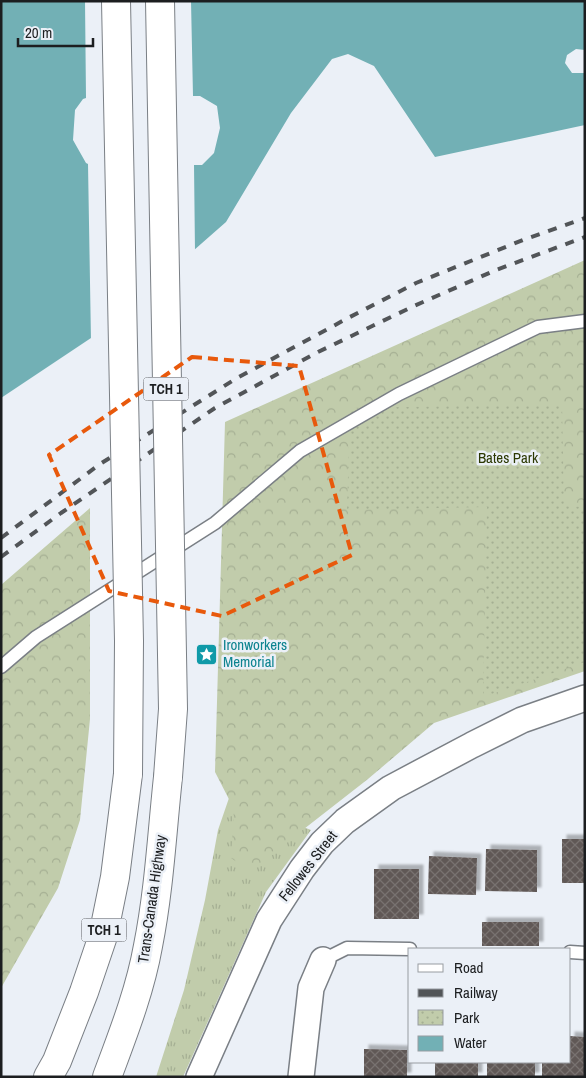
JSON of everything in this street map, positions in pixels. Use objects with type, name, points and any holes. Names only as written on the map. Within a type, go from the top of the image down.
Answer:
[{"type":"highway","name":"TCH 1","points":[[48,1077],[57,1061],[84,992],[103,936],[115,877],[128,774],[129,641],[116,1]]},
{"type":"highway","name":"Trans-Canada Highway","points":[[107,1077],[129,1016],[148,948],[157,887],[173,709],[160,1]]},
{"type":"street","name":"Fellowes Street","points":[[199,1077],[269,920],[302,869],[322,843],[345,821],[391,788],[522,720],[585,698]]},
{"type":"street","points":[[300,1077],[311,988],[323,960]]},
{"type":"lane","points":[[1,667],[36,637],[215,523],[300,451],[399,394],[538,327],[585,321]]},
{"type":"lane","points":[[323,960],[347,948],[408,949]]},
{"type":"lane","points":[[571,952],[585,953]]},
{"type":"highlighted area","points":[[192,357],[299,366],[352,555],[222,616],[109,591],[49,455]]},
{"type":"green space","points":[[585,260],[585,671],[434,723],[368,779],[250,871],[231,858],[234,809],[215,772],[225,422]]},
{"type":"green space","name":"Bates Park","points":[[562,404],[564,506],[585,507],[585,662],[483,697],[487,507],[347,510],[350,408]]},
{"type":"green space","points":[[90,508],[90,719],[80,820],[58,888],[1,988],[1,585]]},
{"type":"green space","points":[[229,798],[311,830],[266,892],[183,1077],[156,1077],[184,990],[205,900],[218,830]]},
{"type":"water","points":[[1,1],[585,1],[585,125],[435,157],[374,66],[348,54],[332,59],[291,113],[226,222],[103,330],[1,398]]},
{"type":"pier","points":[[85,1],[191,1],[193,96],[200,96],[217,106],[220,128],[214,153],[202,165],[194,165],[195,252],[104,332],[91,341],[88,164],[73,140],[75,110],[83,99],[86,98]]},
{"type":"pier","points":[[576,49],[585,50],[585,73],[572,73],[565,63],[567,55]]},
{"type":"building","points":[[562,839],[585,839],[585,883],[562,883]]},
{"type":"building","points":[[486,849],[537,850],[537,892],[485,891]]},
{"type":"building","points":[[429,856],[477,858],[476,895],[428,894]]},
{"type":"building","points":[[374,869],[419,869],[419,919],[374,919]]},
{"type":"building","points":[[482,922],[539,922],[539,946],[482,946]]},
{"type":"building","points":[[571,1036],[585,1037],[585,1077],[542,1077],[542,1063],[571,1063]]},
{"type":"building","points":[[364,1049],[407,1050],[407,1077],[364,1077]]},
{"type":"building","points":[[435,1063],[478,1063],[478,1077],[435,1076]]},
{"type":"building","points":[[487,1063],[535,1063],[535,1077],[487,1077]]},
{"type":"railway","points":[[1,538],[100,464],[237,378],[416,283],[523,240],[585,218]]},
{"type":"railway","points":[[1,557],[61,513],[215,408],[318,352],[414,306],[496,270],[585,237]]},
{"type":"place","name":"Ironworkers Memorial","points":[[207,654]]}]
